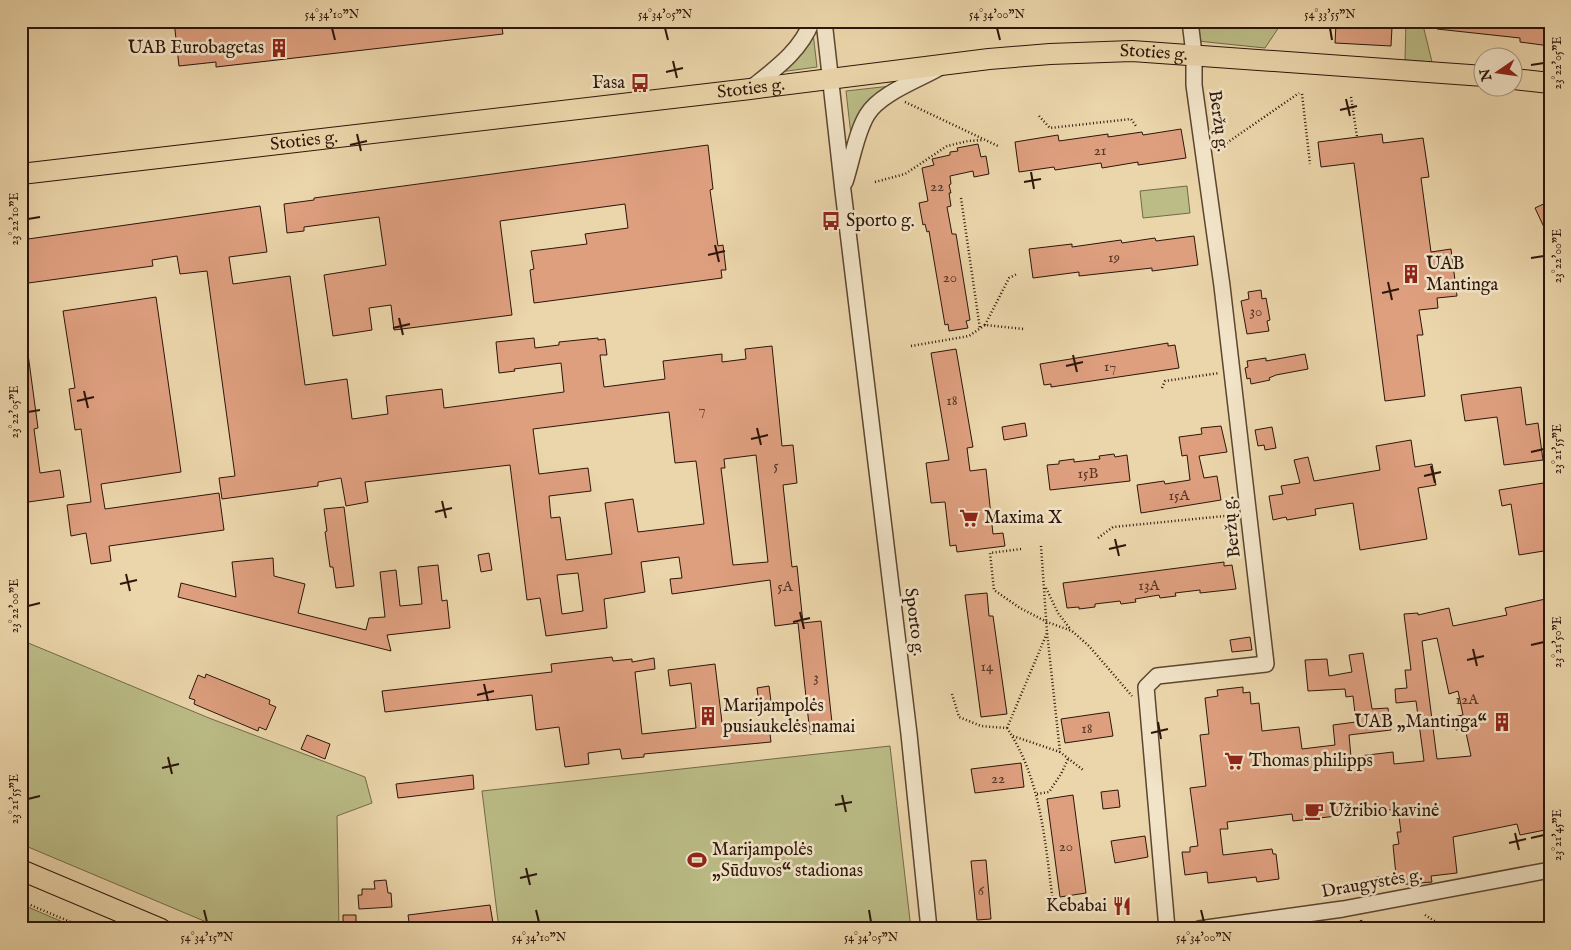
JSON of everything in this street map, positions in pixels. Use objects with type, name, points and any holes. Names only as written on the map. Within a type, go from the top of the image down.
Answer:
[{"type":"main road","name":"Stoties g.","points":[[21,174],[1001,58],[1132,51],[1474,75]]},
{"type":"main road","points":[[1524,80],[1550,83]]},
{"type":"main road","points":[[21,870],[161,929]]},
{"type":"street","points":[[750,89],[792,55],[806,35],[812,21]]},
{"type":"street","name":"Sporto g.","points":[[824,21],[907,714],[929,929]]},
{"type":"street","name":"Beržų g.","points":[[1168,929],[1146,687],[1158,676],[1266,664],[1233,371],[1194,85],[1194,54],[1190,21]]},
{"type":"street","points":[[843,190],[868,113],[890,94],[945,65]]},
{"type":"street","name":"Draugystės g.","points":[[1199,929],[1343,909],[1550,870]]},
{"type":"path","points":[[1204,158],[1301,93],[1310,164]]},
{"type":"path","points":[[890,94],[998,146]]},
{"type":"path","points":[[1351,97],[1357,137]]},
{"type":"path","points":[[1039,116],[1050,128],[1131,119],[1136,126]]},
{"type":"path","points":[[875,182],[905,174],[947,146],[968,141],[984,140]]},
{"type":"path","points":[[961,198],[980,329]]},
{"type":"path","points":[[911,346],[969,336],[980,329],[985,325],[1009,278],[1017,274]]},
{"type":"path","points":[[985,325],[1024,329]]},
{"type":"path","points":[[1162,388],[1165,381],[1233,371]]},
{"type":"path","points":[[1098,538],[1113,527],[1249,513]]},
{"type":"path","points":[[1041,546],[1060,752]]},
{"type":"path","points":[[1021,548],[990,553],[994,590],[1020,608],[1047,622],[1072,631]]},
{"type":"path","points":[[1045,586],[1058,613],[1072,631],[1089,646],[1124,686],[1149,719]]},
{"type":"path","points":[[1007,728],[1048,632]]},
{"type":"path","points":[[952,694],[959,717],[981,726],[1007,728]]},
{"type":"path","points":[[1007,728],[1025,761],[1037,794],[1054,909]]},
{"type":"path","points":[[1012,735],[1060,752],[1083,770]]},
{"type":"path","points":[[1037,794],[1049,792],[1068,759]]},
{"type":"path","points":[[21,901],[87,929]]},
{"type":"path","points":[[1425,915],[1447,929]]},
{"type":"green space","points":[[1186,21],[1283,21],[1265,48],[1188,40]]},
{"type":"green space","points":[[1406,21],[1422,21],[1432,62],[1405,60]]},
{"type":"green space","points":[[813,33],[817,67],[780,72],[800,55]]},
{"type":"green space","points":[[900,85],[852,144],[846,91]]},
{"type":"green space","points":[[1187,186],[1190,213],[1143,218],[1140,191]]},
{"type":"green space","points":[[21,640],[209,718],[365,777],[372,803],[337,816],[339,929],[223,929],[21,844]]},
{"type":"green space","name":"Marijampolės „Sūduvos“ stadionas","points":[[890,746],[911,929],[499,929],[482,791]]},
{"type":"green space","points":[[21,904],[79,929],[21,929]]},
{"type":"building","name":"UAB Eurobagetas","points":[[174,21],[501,21],[503,34],[216,67],[216,62],[179,66]]},
{"type":"building","points":[[1437,21],[1550,21],[1550,46],[1520,42],[1520,38],[1437,29]]},
{"type":"building","points":[[1336,24],[1392,27],[1391,46],[1335,43]]},
{"type":"building","points":[[1181,129],[1186,158],[1138,165],[1138,162],[1102,168],[1101,163],[1055,170],[1054,167],[1019,172],[1015,142],[1058,135],[1059,141],[1108,134],[1108,137],[1142,132],[1143,135]]},
{"type":"building","name":"UAB Mantinga","points":[[1382,134],[1383,143],[1423,138],[1429,177],[1421,178],[1431,252],[1451,249],[1457,296],[1437,298],[1438,308],[1419,310],[1423,335],[1417,335],[1425,396],[1385,401],[1354,163],[1321,167],[1318,142]]},
{"type":"building","points":[[978,144],[981,157],[986,156],[989,174],[974,177],[973,171],[950,176],[951,184],[949,185],[951,193],[949,193],[951,206],[947,207],[952,234],[956,234],[970,320],[966,321],[968,328],[949,331],[948,324],[945,325],[929,231],[927,232],[925,224],[923,225],[919,203],[928,201],[922,168],[934,165],[932,159],[950,155],[950,152],[958,151],[957,148]]},
{"type":"building","points":[[708,145],[713,189],[710,190],[718,246],[723,245],[726,270],[721,270],[722,278],[534,303],[530,270],[534,269],[531,251],[587,244],[585,234],[628,228],[625,204],[500,221],[512,315],[394,330],[391,305],[369,308],[372,330],[333,336],[324,275],[386,265],[379,217],[304,227],[304,231],[287,233],[284,204],[314,200],[314,198]]},
{"type":"building","points":[[1550,201],[1550,240],[1535,208]]},
{"type":"building","points":[[260,206],[267,252],[229,257],[233,284],[290,276],[305,385],[347,379],[352,419],[388,414],[386,396],[442,389],[444,408],[564,392],[561,363],[514,369],[515,371],[499,373],[496,342],[534,338],[535,348],[559,345],[559,342],[605,339],[607,355],[600,355],[604,387],[665,379],[663,361],[722,354],[722,362],[746,359],[745,349],[772,346],[782,446],[793,445],[797,483],[783,485],[792,567],[797,566],[803,623],[821,621],[833,732],[810,734],[798,623],[775,626],[770,580],[672,594],[670,579],[682,578],[679,557],[641,562],[645,592],[604,599],[607,628],[546,636],[540,598],[527,600],[510,465],[365,482],[368,502],[346,506],[341,478],[318,482],[318,486],[222,499],[219,478],[235,476],[207,271],[180,274],[177,256],[152,260],[153,266],[21,284],[21,240]],"holes":[[[669,412],[675,463],[696,461],[704,524],[638,532],[633,499],[605,503],[612,554],[566,560],[560,517],[551,518],[549,496],[591,491],[588,468],[539,474],[533,429]],[[756,455],[768,562],[733,565],[721,468],[725,468],[724,459]],[[578,573],[583,611],[562,614],[557,575]]]},
{"type":"building","points":[[1194,236],[1198,265],[1152,271],[1152,268],[1079,276],[1079,272],[1033,278],[1029,249],[1072,244],[1072,247],[1121,240],[1122,243],[1155,238],[1156,241]]},
{"type":"building","points":[[1261,290],[1262,299],[1266,298],[1270,320],[1267,321],[1269,331],[1247,334],[1241,301],[1249,299],[1248,292]]},
{"type":"building","points":[[156,297],[181,472],[101,484],[105,509],[219,493],[224,530],[109,546],[111,561],[91,564],[86,533],[71,536],[67,505],[91,502],[81,429],[75,430],[69,389],[75,388],[63,311]]},
{"type":"building","points":[[1168,343],[1168,346],[1175,345],[1179,368],[1051,387],[1051,384],[1044,385],[1040,364]]},
{"type":"building","name":"Maxima X","points":[[956,349],[973,447],[967,448],[970,471],[986,469],[993,534],[1003,533],[1005,546],[957,552],[956,545],[950,546],[945,502],[931,503],[926,463],[949,460],[931,353]]},
{"type":"building","points":[[28,354],[38,428],[34,429],[40,473],[60,470],[64,497],[21,503],[21,355]]},
{"type":"building","points":[[1305,354],[1308,369],[1276,375],[1269,378],[1270,380],[1251,384],[1250,378],[1247,379],[1245,368],[1248,367],[1247,361],[1266,358],[1266,361]]},
{"type":"building","points":[[1521,387],[1526,425],[1538,423],[1543,460],[1504,465],[1497,417],[1465,421],[1461,395]]},
{"type":"building","points":[[1025,423],[1027,436],[1004,440],[1002,427]]},
{"type":"building","points":[[1221,426],[1227,452],[1199,456],[1204,478],[1217,476],[1221,500],[1141,513],[1137,485],[1164,481],[1165,484],[1190,480],[1187,455],[1182,456],[1179,437],[1202,434],[1201,428]]},
{"type":"building","points":[[1272,427],[1276,448],[1265,450],[1264,445],[1258,446],[1255,430]]},
{"type":"building","points":[[1411,440],[1415,467],[1432,464],[1436,485],[1418,488],[1427,539],[1360,550],[1353,503],[1315,509],[1316,515],[1287,520],[1286,517],[1273,520],[1269,496],[1283,494],[1281,486],[1300,483],[1294,460],[1308,457],[1314,481],[1380,470],[1376,446]]},
{"type":"building","points":[[1114,454],[1115,457],[1127,455],[1130,481],[1050,490],[1047,465],[1059,464],[1059,461],[1074,459],[1074,462],[1100,459],[1099,456]]},
{"type":"building","points":[[1550,482],[1550,550],[1519,555],[1511,504],[1502,506],[1499,490]]},
{"type":"building","points":[[344,507],[354,586],[336,588],[333,567],[330,567],[324,509]]},
{"type":"building","points":[[489,553],[492,570],[481,572],[478,555]]},
{"type":"building","points":[[273,558],[274,576],[305,584],[298,613],[366,630],[369,618],[385,617],[380,572],[396,570],[400,606],[422,604],[418,567],[438,565],[442,601],[447,600],[450,628],[387,635],[391,651],[178,597],[181,583],[236,597],[232,562]]},
{"type":"building","points":[[1224,562],[1224,566],[1232,565],[1236,589],[1200,593],[1200,590],[1175,593],[1176,596],[1160,598],[1159,595],[1135,599],[1136,602],[1121,604],[1120,601],[1095,604],[1095,607],[1067,608],[1063,583]]},
{"type":"building","points":[[987,593],[989,616],[993,616],[1007,714],[981,717],[965,595]]},
{"type":"building","points":[[1550,598],[1550,829],[1520,835],[1517,824],[1453,837],[1457,873],[1431,876],[1432,882],[1397,885],[1393,845],[1399,844],[1397,832],[1401,832],[1398,809],[1293,821],[1292,814],[1227,822],[1228,829],[1220,829],[1223,855],[1272,849],[1273,854],[1276,854],[1279,879],[1257,882],[1256,877],[1208,883],[1207,872],[1185,875],[1182,852],[1190,852],[1190,847],[1198,846],[1190,788],[1206,786],[1200,735],[1209,734],[1205,698],[1218,696],[1217,690],[1243,687],[1243,693],[1250,692],[1251,704],[1259,703],[1262,731],[1299,727],[1302,749],[1335,745],[1333,725],[1356,722],[1353,696],[1346,697],[1345,689],[1308,691],[1305,660],[1327,659],[1329,676],[1352,672],[1349,655],[1363,653],[1372,709],[1388,708],[1391,730],[1349,735],[1351,757],[1393,752],[1394,764],[1424,761],[1416,701],[1396,703],[1395,689],[1407,688],[1405,670],[1411,670],[1404,614],[1418,613],[1418,615],[1449,608],[1453,626],[1507,615],[1505,608]],"holes":[[[1437,638],[1449,694],[1458,691],[1463,715],[1453,717],[1456,730],[1465,728],[1471,756],[1437,759],[1422,641]]]},
{"type":"building","points":[[1250,637],[1252,650],[1232,652],[1230,640]]},
{"type":"building","points":[[612,657],[613,661],[632,659],[632,662],[654,658],[655,669],[635,672],[642,734],[696,728],[691,683],[670,686],[668,670],[715,664],[723,731],[769,726],[771,742],[644,754],[644,757],[622,759],[620,749],[588,753],[589,764],[565,767],[559,727],[536,730],[532,695],[385,712],[382,691],[552,672],[551,664]]},
{"type":"building","points":[[206,674],[270,700],[269,704],[276,707],[266,730],[259,727],[258,731],[194,704],[195,700],[189,698],[198,675],[205,678]]},
{"type":"building","points":[[769,686],[772,709],[760,711],[757,688]]},
{"type":"building","points":[[1109,712],[1113,736],[1065,743],[1061,719]]},
{"type":"building","points":[[307,735],[330,744],[325,759],[301,749]]},
{"type":"building","points":[[1021,763],[1024,787],[975,793],[971,769]]},
{"type":"building","points":[[473,775],[474,789],[398,798],[396,784]]},
{"type":"building","points":[[1118,790],[1120,807],[1103,809],[1101,792]]},
{"type":"building","points":[[1073,795],[1086,893],[1060,897],[1047,799]]},
{"type":"building","points":[[1145,836],[1148,857],[1115,863],[1111,841]]},
{"type":"building","points":[[986,860],[991,919],[977,920],[971,861]]},
{"type":"building","points":[[1388,876],[1389,887],[1377,888],[1376,877]]},
{"type":"building","points":[[386,880],[388,893],[391,893],[392,907],[359,909],[358,895],[362,895],[362,889],[375,889],[374,881]]},
{"type":"building","points":[[490,905],[494,929],[410,929],[408,915]]},
{"type":"building","points":[[343,915],[356,915],[356,926],[343,926]]},
{"type":"place","name":"UAB Eurobagetas","points":[[279,48]]},
{"type":"place","name":"Fasa","points":[[640,83]]},
{"type":"place","name":"Sporto g.","points":[[831,221]]},
{"type":"place","name":"UAB Mantinga","points":[[1411,274]]},
{"type":"place","name":"Maxima X","points":[[969,518]]},
{"type":"place","name":"Marijampolės pusiaukelės namai","points":[[708,716]]},
{"type":"place","name":"UAB „Mantinga“","points":[[1502,722]]},
{"type":"place","name":"Thomas philipps","points":[[1234,761]]},
{"type":"place","name":"Užribio kavinė","points":[[1314,811]]},
{"type":"place","name":"Marijampolės „Sūduvos“ stadionas","points":[[697,860]]},
{"type":"place","name":"Kebabai","points":[[1122,906]]}]
